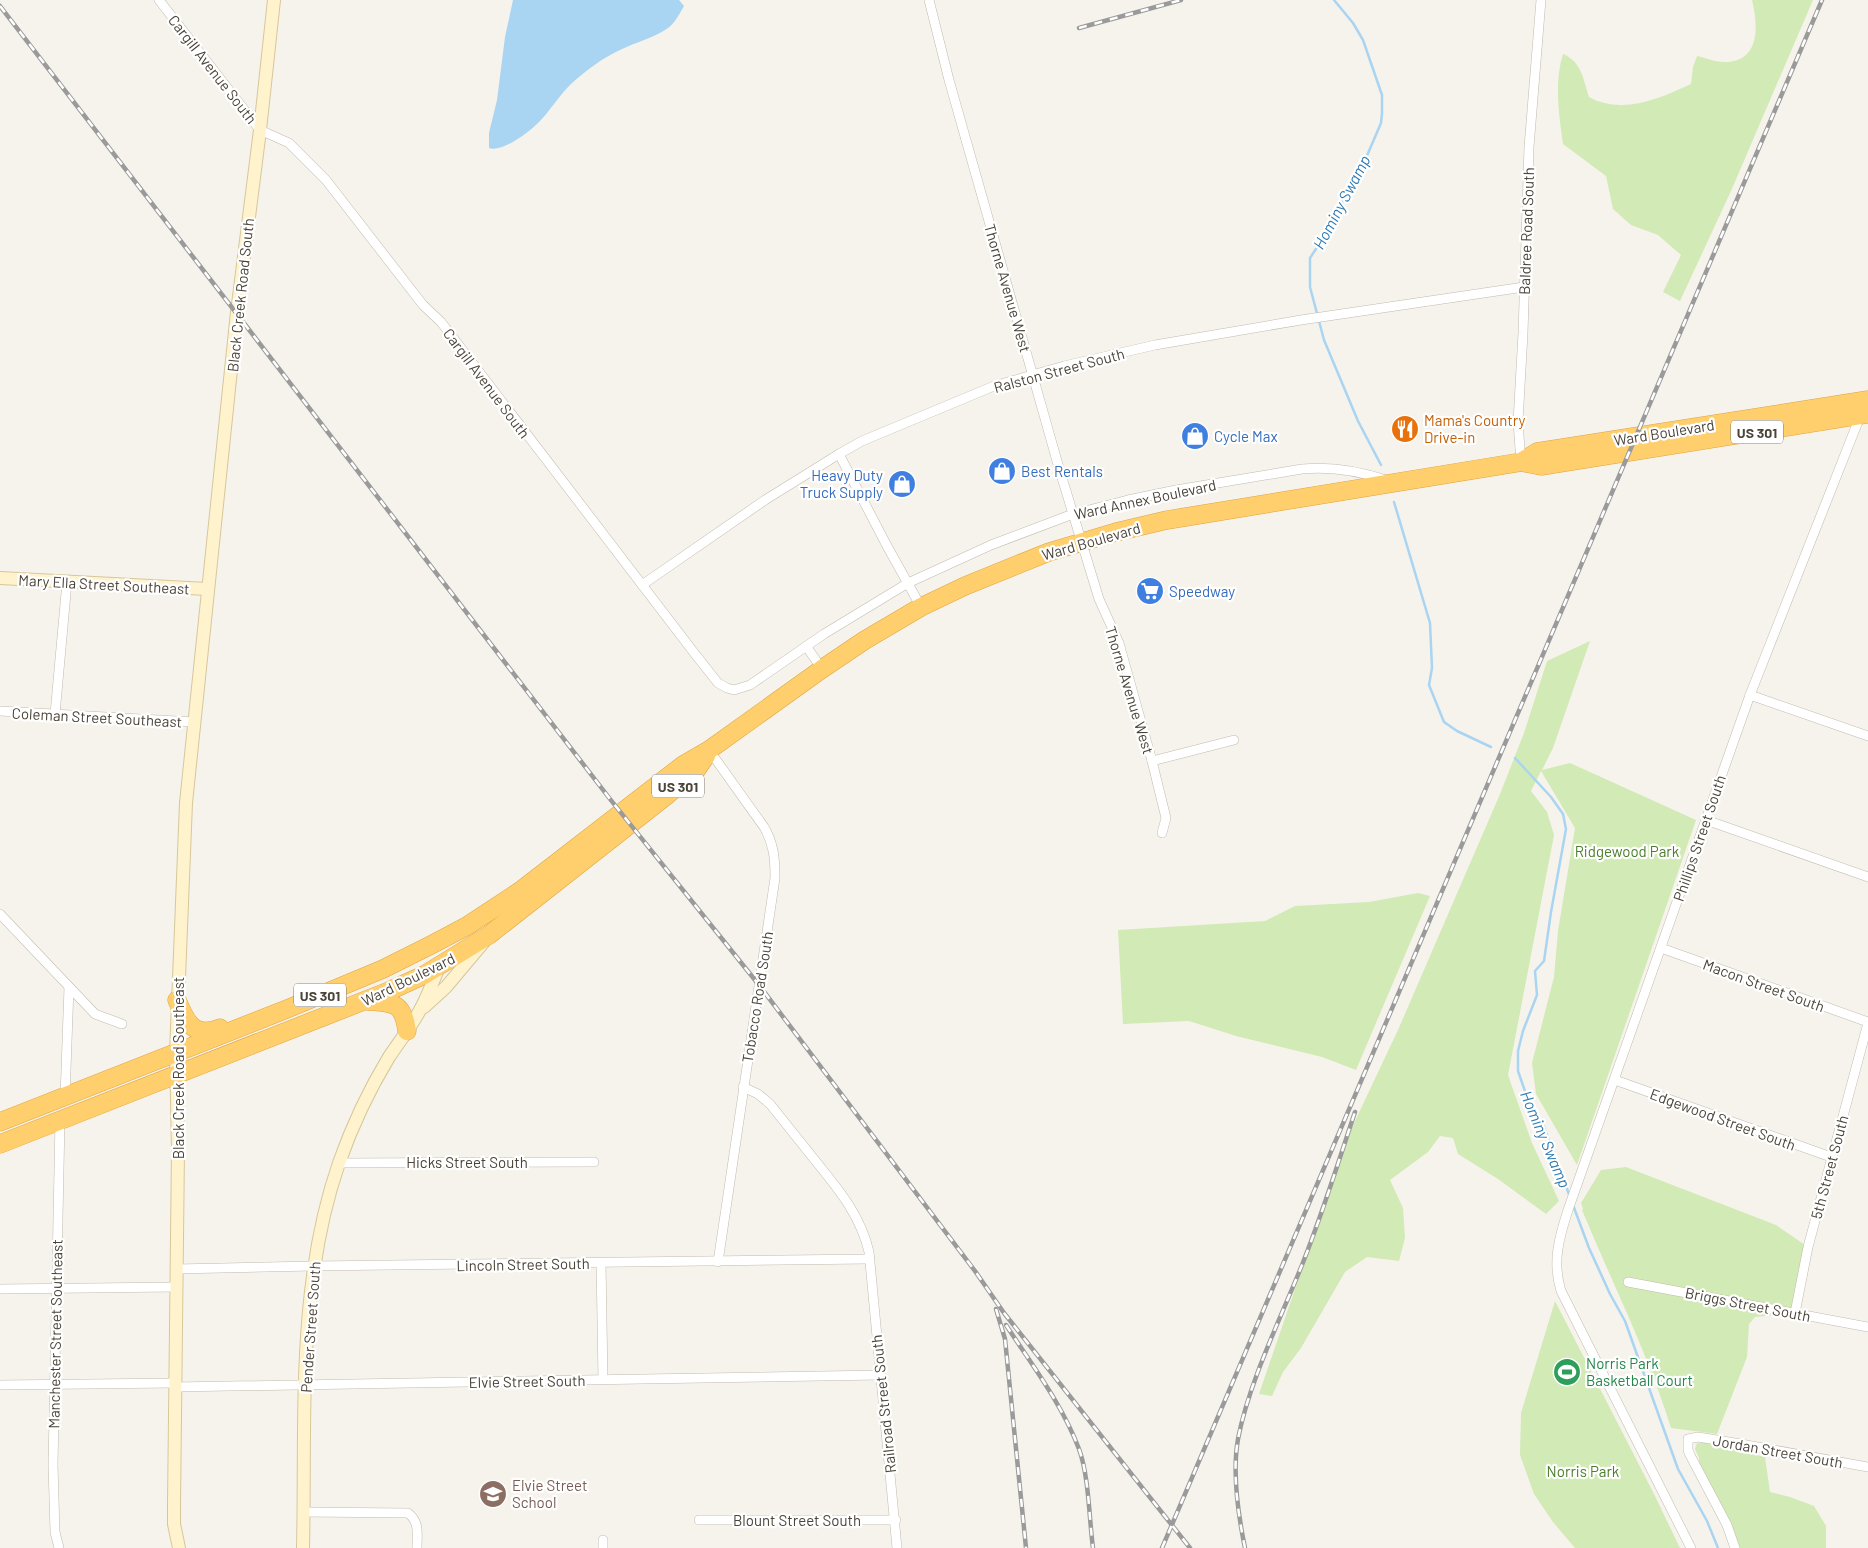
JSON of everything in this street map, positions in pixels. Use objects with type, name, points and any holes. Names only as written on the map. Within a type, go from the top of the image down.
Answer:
[{"type":"highway","name":"Ward Boulevard","points":[[0,1143],[138,1088],[245,1025],[383,969],[459,930],[520,891],[683,765],[709,750],[822,668],[921,607],[997,572],[1081,542],[1177,518],[1521,462],[1537,452],[1866,407]]},
{"type":"highway","name":"Ward Boulevard","points":[[0,1122],[65,1097],[176,1064],[365,1001],[440,965],[489,935],[666,796],[697,768],[709,750]]},
{"type":"highway","points":[[440,965],[459,930]]},
{"type":"highway","points":[[0,1143],[26,1125],[305,1011],[359,979]]},
{"type":"highway","points":[[177,1000],[187,1021],[198,1031],[212,1032],[231,1024],[245,1025]]},
{"type":"highway","points":[[365,1001],[396,1005],[405,1016],[407,1030]]},
{"type":"street","name":"Cargill Avenue South","points":[[159,0],[260,130],[289,143],[326,180],[423,305],[441,322],[718,683],[734,690],[750,685],[806,646]]},
{"type":"street","name":"Black Creek Road South","points":[[207,589],[238,303],[274,0]]},
{"type":"street","name":"Thorne Avenue West","points":[[929,0],[949,80],[1081,542],[1099,599],[1119,643],[1152,761],[1166,818],[1162,834]]},
{"type":"street","name":"Baldree Road South","points":[[1521,462],[1518,422],[1529,147],[1540,0]]},
{"type":"street","name":"Ralston Street South","points":[[642,585],[765,500],[839,454],[862,441],[937,408],[994,386],[1064,366],[1155,345],[1301,320],[1524,287]]},
{"type":"street","name":"Phillips Street South","points":[[1691,1548],[1561,1291],[1556,1264],[1557,1248],[1578,1182],[1750,695],[1866,407]]},
{"type":"street","points":[[839,454],[921,607]]},
{"type":"street","name":"Ward Annex Boulevard","points":[[806,646],[908,584],[991,545],[1073,514],[1176,490],[1302,469],[1337,469],[1367,474],[1392,482]]},
{"type":"street","name":"Mary Ella Street Southeast","points":[[0,578],[207,589]]},
{"type":"street","points":[[55,714],[67,582]]},
{"type":"street","name":"Black Creek Road Southeast","points":[[179,1548],[174,1524],[178,1150],[177,1000],[186,803],[207,589]]},
{"type":"street","points":[[806,646],[822,668]]},
{"type":"street","points":[[1750,695],[1868,736]]},
{"type":"street","name":"Coleman Street Southeast","points":[[0,711],[194,722]]},
{"type":"street","points":[[1152,761],[1234,740]]},
{"type":"street","name":"Tobacco Road South","points":[[709,750],[771,838],[775,858],[775,878],[718,1262]]},
{"type":"street","points":[[1706,820],[1868,876]]},
{"type":"street","points":[[0,914],[95,1014],[122,1024]]},
{"type":"street","name":"Pender Street South","points":[[420,1010],[446,987],[489,935]]},
{"type":"street","name":"Macon Street South","points":[[1661,948],[1868,1022]]},
{"type":"street","name":"Pender Street South","points":[[303,1548],[307,1324],[313,1266],[324,1214],[339,1162],[364,1100],[420,1010],[440,965]]},
{"type":"street","points":[[65,1097],[69,987]]},
{"type":"street","name":"5th Street South","points":[[1796,1313],[1808,1247],[1868,1022]]},
{"type":"street","name":"Edgewood Street South","points":[[1614,1080],[1831,1157]]},
{"type":"street","name":"Railroad Street South","points":[[743,1087],[758,1094],[770,1104],[845,1199],[865,1235],[896,1520],[897,1548]]},
{"type":"street","name":"Manchester Street Southeast","points":[[60,1120],[53,1465],[55,1532],[60,1548]]},
{"type":"street","name":"Hicks Street South","points":[[339,1162],[594,1162]]},
{"type":"street","name":"Lincoln Street South","points":[[176,1270],[313,1266],[869,1259]]},
{"type":"street","points":[[601,1263],[603,1379]]},
{"type":"street","name":"Briggs Street South","points":[[1628,1282],[1868,1327]]},
{"type":"street","points":[[0,1289],[176,1286]]},
{"type":"street","name":"Elvie Street South","points":[[0,1385],[306,1385],[880,1375]]},
{"type":"street","name":"Jordan Street South","points":[[1736,1548],[1727,1525],[1690,1455],[1688,1439],[1698,1437],[1732,1442],[1868,1467]]},
{"type":"street","points":[[304,1512],[408,1513],[417,1524],[417,1548]]},
{"type":"street","name":"Blount Street South","points":[[699,1520],[896,1520]]},
{"type":"green space","points":[[1752,0],[1813,0],[1731,191],[1680,301],[1663,292],[1681,255],[1658,235],[1631,225],[1613,209],[1606,176],[1563,144],[1558,99],[1560,65],[1563,54],[1569,57],[1581,72],[1589,97],[1602,102],[1614,105],[1627,105],[1666,95],[1691,84],[1693,67],[1697,56],[1724,62],[1745,56],[1751,49],[1756,31]]},
{"type":"green space","name":"Ridgewood Park","points":[[1590,641],[1553,748],[1542,770],[1570,763],[1696,820],[1577,1165],[1536,1094],[1532,1063],[1554,977],[1558,931],[1575,828],[1541,771],[1531,791],[1547,812],[1554,835],[1508,1075],[1532,1143],[1559,1201],[1546,1214],[1498,1179],[1458,1154],[1453,1138],[1440,1136],[1428,1152],[1390,1180],[1403,1208],[1405,1238],[1399,1261],[1367,1257],[1345,1272],[1301,1348],[1283,1372],[1272,1396],[1259,1394],[1346,1140],[1398,1030],[1500,794],[1524,733],[1547,661]]},
{"type":"green space","points":[[1418,893],[1430,896],[1356,1070],[1322,1057],[1236,1036],[1189,1021],[1123,1024],[1118,930],[1265,921],[1295,906],[1369,902]]},
{"type":"green space","points":[[1626,1167],[1776,1225],[1808,1247],[1795,1313],[1755,1317],[1749,1324],[1747,1357],[1717,1434],[1671,1428],[1641,1345],[1582,1210],[1581,1203],[1601,1170]]},
{"type":"green space","name":"Norris Park","points":[[1555,1301],[1680,1548],[1575,1548],[1553,1522],[1534,1494],[1520,1455],[1521,1413]]},
{"type":"green space","points":[[1697,1443],[1709,1443],[1765,1457],[1770,1492],[1814,1506],[1826,1526],[1826,1548],[1735,1548],[1733,1539],[1699,1462],[1695,1449]]},
{"type":"water","points":[[513,0],[679,0],[684,6],[675,21],[668,28],[600,61],[570,85],[538,123],[508,145],[494,149],[489,148],[489,133],[497,100],[505,37]]},
{"type":"waterway","name":"Hominy Swamp","points":[[1334,0],[1353,23],[1363,40],[1382,95],[1382,113],[1381,123],[1366,158],[1351,182],[1333,223],[1310,258],[1310,287],[1324,340],[1358,421],[1381,465]]},
{"type":"waterway","name":"Hominy Swamp","points":[[1394,502],[1430,623],[1432,668],[1429,685],[1444,722],[1457,731],[1491,747]]},
{"type":"waterway","name":"Hominy Swamp","points":[[1515,758],[1551,797],[1563,814],[1566,829],[1544,961],[1535,971],[1537,995],[1523,1031],[1518,1051],[1518,1071],[1528,1100],[1544,1127],[1570,1197]]},
{"type":"waterway","name":"Hominy Swamp","points":[[1573,1205],[1589,1248],[1610,1294],[1625,1321],[1678,1469],[1707,1521],[1718,1548]]},
{"type":"railway","points":[[1079,28],[1181,0]]},
{"type":"railway","points":[[1162,1548],[1822,0]]},
{"type":"railway","points":[[0,6],[610,799],[759,985],[975,1271],[1004,1313],[1190,1548]]},
{"type":"railway","points":[[1245,1548],[1238,1508],[1236,1479],[1236,1452],[1243,1417],[1257,1373],[1302,1265],[1330,1189],[1355,1112]]},
{"type":"railway","points":[[996,1309],[1005,1339],[1026,1548]]},
{"type":"railway","points":[[1006,1325],[1064,1416],[1079,1449],[1087,1484],[1093,1548]]},
{"type":"place","name":"Mama's Country Drive-in","points":[[1405,429]]},
{"type":"place","name":"Cycle Max","points":[[1195,436]]},
{"type":"place","name":"Best Rentals","points":[[1002,471]]},
{"type":"place","name":"Heavy Duty Truck Supply","points":[[902,484]]},
{"type":"place","name":"Speedway","points":[[1150,591]]},
{"type":"place","name":"Norris Park Basketball Court","points":[[1567,1372]]},
{"type":"place","name":"Elvie Street School","points":[[493,1494]]}]
